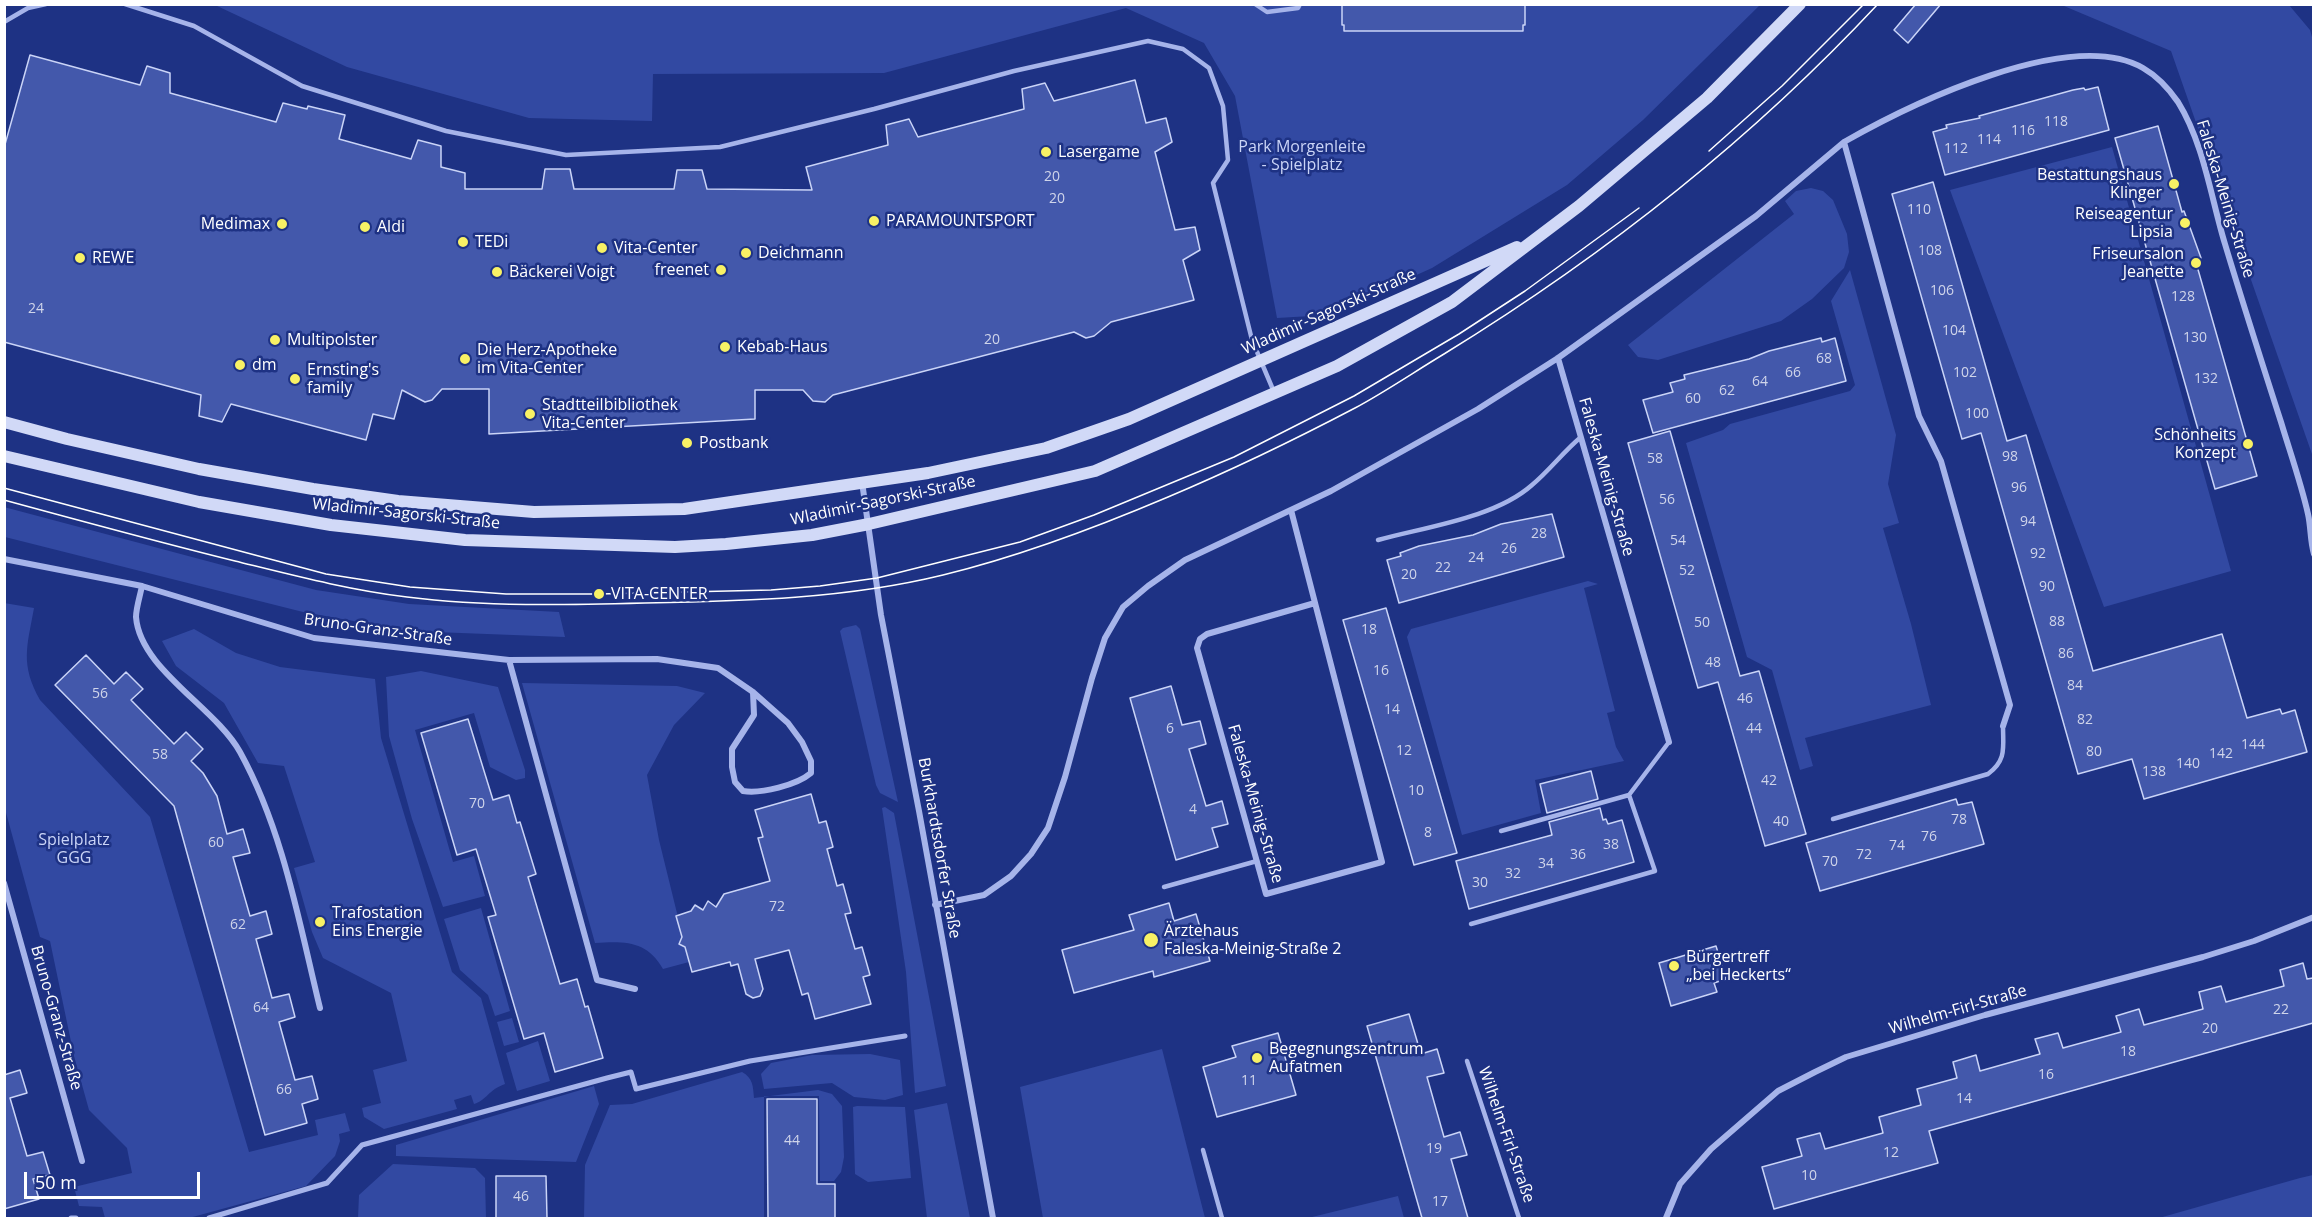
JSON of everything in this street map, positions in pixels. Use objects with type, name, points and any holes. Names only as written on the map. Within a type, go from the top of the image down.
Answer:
[{"type":"main road","name":"Wladimir-Sagorski-Straße","points":[[4,456],[199,502],[331,525],[465,540],[675,547],[803,536],[869,524],[1095,471],[1337,366],[1452,302],[1579,206],[1707,98],[1800,4]]},
{"type":"main road","name":"Wladimir-Sagorski-Straße","points":[[4,422],[67,439],[200,469],[398,501],[534,512],[684,509],[928,473],[1046,448],[1129,419],[1535,239]]},
{"type":"street","name":"Faleska-Meinig-Straße","points":[[935,905],[984,895],[1011,876],[1031,854],[1048,828],[1105,638],[1124,607],[1148,586],[1185,560],[1331,491],[1478,409],[1558,358],[1756,216],[1844,142],[1886,118],[1979,78],[2071,56],[2107,56],[2142,67],[2162,82],[2178,103],[2197,146],[2250,329],[2295,468],[2308,515],[2313,554]]},
{"type":"street","points":[[1844,142],[1919,416],[1941,460],[2010,705],[2002,726]]},
{"type":"street","name":"Faleska-Meinig-Straße","points":[[1558,358],[1669,742]]},
{"type":"street","name":"Burkhardtsdorfer Straße","points":[[862,482],[881,615],[993,1218]]},
{"type":"street","name":"Faleska-Meinig-Straße","points":[[1291,510],[1382,862],[1266,894],[1197,648],[1200,639],[1207,634],[1315,603]]},
{"type":"street","name":"Bruno-Granz-Straße","points":[[4,559],[142,586],[314,638],[509,660],[657,659],[717,668],[753,692],[788,723],[812,761],[811,773],[803,780],[754,793],[743,791],[735,782],[732,749],[754,715],[753,692]]},
{"type":"street","points":[[142,586],[136,615],[140,637],[151,657],[209,714],[239,750],[261,796],[279,845],[321,1008]]},
{"type":"street","points":[[509,660],[597,980],[635,990]]},
{"type":"street","name":"Bruno-Granz-Straße","points":[[4,883],[82,1161]]},
{"type":"street","name":"Wilhelm-Firl-Straße","points":[[1666,1218],[1680,1184],[1711,1149],[1778,1091],[1846,1057],[1975,1018],[2254,941],[2313,917]]},
{"type":"street","points":[[209,1218],[327,1183],[362,1145],[607,1078],[631,1072],[636,1089],[750,1062],[905,1036]]},
{"type":"lane","points":[[4,22],[28,8],[46,4]]},
{"type":"lane","points":[[125,4],[194,26],[302,86],[446,131],[566,154],[720,147],[863,112],[1014,71],[1148,42],[1183,49],[1209,68],[1223,106],[1228,160],[1213,183],[1252,340],[1275,394]]},
{"type":"lane","points":[[1255,4],[1267,12],[1298,8],[1300,4]]},
{"type":"lane","points":[[1378,540],[1489,511],[1511,500],[1533,485],[1563,452],[1581,437]]},
{"type":"lane","points":[[1833,819],[1988,774],[2004,757],[2002,726]]},
{"type":"lane","points":[[1501,831],[1629,795],[1669,742]]},
{"type":"lane","points":[[1471,924],[1655,871],[1629,795]]},
{"type":"lane","points":[[1164,887],[1257,861]]},
{"type":"lane","name":"Wilhelm-Firl-Straße","points":[[1467,1061],[1520,1218]]},
{"type":"lane","points":[[1203,1150],[1222,1218]]},
{"type":"green space","name":"Park Morgenleite - Spielplatz","points":[[215,5],[1760,5],[1643,120],[1567,185],[1432,268],[1328,315],[1277,318],[1235,96],[1204,43],[1126,8],[884,73],[653,74],[652,121],[529,118],[347,67]]},
{"type":"green space","points":[[2289,5],[2310,30],[2314,44],[2313,457],[2171,51],[2064,6]]},
{"type":"green space","points":[[2112,147],[2231,571],[2104,607],[1950,190]]},
{"type":"green space","points":[[1811,188],[1823,191],[1833,200],[1847,234],[1849,252],[1844,268],[1812,299],[1781,321],[1658,360],[1638,357],[1628,345],[1794,214],[1785,201],[1796,191]]},
{"type":"green space","points":[[1850,270],[1896,435],[1888,484],[1899,523],[1883,528],[1911,624],[1931,705],[1805,738],[1813,766],[1800,770],[1772,670],[1747,657],[1686,443],[1723,430],[1730,424],[1850,391],[1855,385],[1831,301]]},
{"type":"green space","points":[[4,507],[316,590],[409,604],[559,612],[565,637],[409,631],[303,612],[5,537]]},
{"type":"green space","points":[[1588,581],[1598,584],[1584,588],[1615,711],[1607,713],[1616,747],[1624,761],[1535,780],[1541,813],[1462,835],[1407,637],[1411,629]]},
{"type":"green space","name":"Spielplatz GGG","points":[[4,603],[34,608],[27,665],[40,700],[150,817],[249,1152],[318,1135],[315,1120],[345,1113],[350,1131],[339,1134],[340,1141],[335,1156],[306,1186],[189,1218],[105,1218],[102,1207],[79,1206],[74,1187],[132,1173],[127,1148],[89,1110],[74,1056],[50,941],[40,937],[5,809]]},
{"type":"green space","points":[[856,625],[860,629],[898,802],[880,793],[876,785],[840,631]]},
{"type":"green space","points":[[194,629],[236,653],[280,667],[375,679],[381,738],[452,972],[481,998],[505,1084],[482,1100],[474,1104],[471,1095],[454,1100],[457,1109],[384,1129],[364,1117],[362,1108],[381,1103],[373,1070],[407,1061],[391,993],[323,958],[312,932],[294,868],[315,862],[284,766],[258,763],[224,703],[176,666],[162,641]]},
{"type":"green space","points":[[421,671],[498,687],[525,770],[525,778],[516,780],[490,767],[474,713],[415,730],[453,862],[474,856],[485,896],[443,907],[412,819],[389,736],[386,677]]},
{"type":"green space","points":[[522,683],[677,686],[705,693],[674,725],[647,775],[659,840],[689,962],[663,969],[657,960],[643,948],[626,943],[595,943]]},
{"type":"green space","points":[[885,807],[894,813],[946,1086],[915,1093],[906,972],[882,808]]},
{"type":"green space","points":[[481,908],[510,1011],[495,1016],[488,995],[460,970],[444,919]]},
{"type":"green space","points":[[512,1018],[519,1042],[504,1046],[497,1022]]},
{"type":"green space","points":[[538,1041],[550,1081],[517,1091],[506,1053]]},
{"type":"green space","points":[[1162,1049],[1205,1218],[1043,1218],[1020,1087]]},
{"type":"green space","points":[[870,1054],[900,1060],[903,1095],[885,1100],[854,1097],[832,1083],[764,1089],[761,1074],[771,1063],[812,1055]]},
{"type":"green space","points":[[742,1072],[746,1074],[753,1086],[754,1098],[764,1097],[764,1218],[584,1218],[585,1165],[610,1105],[632,1104]]},
{"type":"green space","points":[[594,1086],[599,1104],[576,1162],[396,1156],[396,1145]]},
{"type":"green space","points":[[818,1090],[832,1094],[842,1106],[844,1157],[841,1172],[834,1181],[820,1181],[819,1096],[770,1096]]},
{"type":"green space","points":[[947,1103],[970,1218],[927,1218],[914,1110]]},
{"type":"green space","points":[[853,1107],[905,1107],[911,1178],[868,1182],[855,1174]]},
{"type":"green space","points":[[393,1164],[475,1168],[485,1178],[486,1218],[358,1218],[359,1195]]},
{"type":"green space","points":[[2313,1175],[2313,1218],[2159,1218],[2300,1178]]},
{"type":"green space","points":[[1398,1196],[1404,1218],[1308,1218]]},
{"type":"building","points":[[1342,4],[1525,4],[1525,25],[1523,25],[1523,31],[1344,31]]},
{"type":"building","points":[[1916,4],[1941,4],[1908,43],[1894,30]]},
{"type":"building","name":"Vita-Center","points":[[30,55],[140,85],[147,66],[170,73],[170,93],[276,122],[283,103],[307,109],[308,106],[345,115],[339,139],[411,159],[418,140],[441,146],[441,167],[465,173],[465,189],[542,189],[545,169],[570,169],[574,189],[674,189],[677,170],[702,170],[707,189],[812,190],[806,167],[888,145],[886,125],[909,119],[918,137],[1024,109],[1022,89],[1045,83],[1054,101],[1135,80],[1146,123],[1166,118],[1172,142],[1155,152],[1175,230],[1195,227],[1200,250],[1183,260],[1194,300],[1111,322],[1094,336],[1086,338],[1074,332],[833,395],[825,402],[813,401],[803,390],[755,390],[755,419],[489,434],[489,389],[442,389],[432,400],[425,402],[402,390],[394,419],[373,414],[366,440],[231,404],[222,422],[199,416],[201,395],[4,342],[4,148]]},
{"type":"building","points":[[2098,87],[2109,130],[1945,175],[1933,132],[1947,128],[1946,125],[1980,118],[1979,116],[2073,90]]},
{"type":"building","points":[[2158,126],[2182,212],[2184,211],[2201,258],[2195,259],[2257,476],[2215,489],[2115,138]]},
{"type":"building","points":[[1933,182],[2007,441],[2026,435],[2093,671],[2222,634],[2247,718],[2280,709],[2282,714],[2295,710],[2307,752],[2144,799],[2132,759],[2078,774],[1981,433],[1962,439],[1892,194]]},
{"type":"building","points":[[1821,338],[1822,342],[1835,338],[1846,381],[1653,433],[1643,400],[1673,392],[1670,383],[1685,379],[1684,375]]},
{"type":"building","points":[[1670,431],[1740,676],[1759,671],[1806,834],[1765,846],[1718,682],[1698,688],[1628,443]]},
{"type":"building","points":[[1552,514],[1564,557],[1399,603],[1387,560],[1401,556],[1400,553],[1419,546],[1473,535],[1501,524]]},
{"type":"building","points":[[1386,608],[1457,853],[1414,865],[1343,620]]},
{"type":"building","points":[[86,655],[114,684],[126,672],[143,689],[131,700],[174,744],[186,732],[203,749],[191,761],[203,773],[217,796],[227,834],[243,829],[250,853],[233,857],[250,916],[266,911],[272,934],[256,939],[272,998],[289,994],[295,1017],[279,1022],[295,1080],[312,1076],[318,1099],[302,1104],[307,1123],[265,1135],[174,806],[55,685]]},
{"type":"building","points":[[1171,686],[1182,725],[1200,721],[1206,744],[1189,749],[1206,806],[1222,801],[1228,824],[1212,828],[1218,847],[1176,860],[1130,698]]},
{"type":"building","points":[[468,719],[493,800],[509,795],[517,823],[520,822],[536,874],[528,877],[560,984],[577,979],[585,1007],[588,1006],[603,1058],[555,1072],[544,1033],[524,1039],[488,917],[496,915],[476,849],[457,855],[421,733]]},
{"type":"building","points":[[1591,771],[1598,799],[1547,813],[1540,784]]},
{"type":"building","points":[[811,794],[819,823],[826,821],[833,847],[827,849],[837,886],[843,884],[851,913],[845,914],[855,949],[862,947],[870,975],[863,977],[871,1004],[815,1019],[808,993],[802,995],[789,950],[755,959],[763,989],[760,996],[753,998],[746,994],[738,964],[731,966],[730,962],[692,972],[685,947],[679,944],[682,937],[676,916],[691,911],[695,905],[703,910],[708,901],[716,907],[724,894],[770,881],[758,838],[763,837],[755,810]]},
{"type":"building","points":[[1956,799],[1958,805],[1972,802],[1984,844],[1820,891],[1806,843]]},
{"type":"building","points":[[1600,808],[1603,820],[1606,819],[1608,824],[1622,820],[1634,862],[1469,909],[1456,861],[1552,835],[1549,822]]},
{"type":"building","name":"Ärztehaus Faleska-Meinig-Straße 2","points":[[1169,903],[1174,921],[1196,914],[1210,961],[1154,977],[1153,971],[1074,993],[1062,950],[1134,930],[1129,915]]},
{"type":"building","points":[[1716,946],[1726,979],[1714,983],[1717,992],[1671,1006],[1659,963]]},
{"type":"building","points":[[2303,963],[2307,979],[2313,978],[2313,1023],[1929,1131],[1938,1163],[1774,1209],[1762,1167],[1802,1156],[1797,1139],[1820,1133],[1825,1149],[1883,1133],[1879,1117],[1921,1105],[1917,1089],[1957,1078],[1953,1062],[1976,1055],[1980,1071],[2040,1054],[2035,1039],[2058,1033],[2063,1048],[2121,1032],[2116,1016],[2139,1009],[2144,1025],[2203,1009],[2199,992],[2221,986],[2226,1002],[2284,986],[2280,970]]},
{"type":"building","points":[[1409,1014],[1421,1054],[1437,1049],[1444,1073],[1427,1077],[1444,1137],[1460,1132],[1467,1155],[1451,1159],[1468,1218],[1422,1218],[1367,1026]]},
{"type":"building","points":[[1278,1033],[1296,1095],[1217,1117],[1203,1067],[1236,1057],[1232,1046]]},
{"type":"building","points":[[20,1070],[27,1093],[10,1098],[27,1156],[43,1152],[50,1175],[33,1179],[39,1199],[4,1209],[4,1075]]},
{"type":"building","points":[[767,1099],[817,1099],[817,1184],[835,1184],[835,1218],[768,1218]]},
{"type":"building","points":[[496,1176],[546,1176],[547,1218],[496,1218]]},
{"type":"tram line","points":[[1709,151],[1782,86],[1864,4]]},
{"type":"tram line","points":[[4,500],[321,582],[385,594],[437,600],[526,604],[720,601],[832,594],[943,575],[1029,550],[1192,487],[1309,432],[1400,382],[1561,278],[1673,194],[1779,102],[1878,4]]},
{"type":"tram line","points":[[4,488],[326,574],[410,587],[506,594],[599,594],[771,590],[877,578],[1020,542],[1094,515],[1234,457],[1354,396],[1459,334],[1525,291],[1639,208]]},
{"type":"place","name":"Lasergame","points":[[1046,152]]},
{"type":"place","name":"Bestattungshaus Klinger","points":[[2174,184]]},
{"type":"place","name":"PARAMOUNTSPORT","points":[[874,221]]},
{"type":"place","name":"Reiseagentur Lipsia","points":[[2185,223]]},
{"type":"place","name":"Medimax","points":[[282,224]]},
{"type":"place","name":"Aldi","points":[[365,227]]},
{"type":"place","name":"TEDi","points":[[463,242]]},
{"type":"place","name":"Vita-Center","points":[[602,248]]},
{"type":"place","name":"Deichmann","points":[[746,253]]},
{"type":"place","name":"REWE","points":[[80,258]]},
{"type":"place","name":"Friseursalon Jeanette","points":[[2196,263]]},
{"type":"place","name":"freenet","points":[[721,270]]},
{"type":"place","name":"Bäckerei Voigt","points":[[497,272]]},
{"type":"place","name":"Multipolster","points":[[275,340]]},
{"type":"place","name":"Kebab-Haus","points":[[725,347]]},
{"type":"place","name":"Die Herz-Apotheke im Vita-Center","points":[[465,359]]},
{"type":"place","name":"dm","points":[[240,365]]},
{"type":"place","name":"Ernsting's family","points":[[295,379]]},
{"type":"place","name":"Stadtteilbibliothek Vita-Center","points":[[530,414]]},
{"type":"place","name":"Postbank","points":[[687,443]]},
{"type":"place","name":"Schönheits Konzept","points":[[2248,444]]},
{"type":"place","name":"VITA-CENTER","points":[[599,594]]},
{"type":"place","name":"Trafostation Eins Energie","points":[[320,922]]},
{"type":"place","name":"Ärztehaus Faleska-Meinig-Straße 2","points":[[1151,940]]},
{"type":"place","name":"Bürgertreff „bei Heckerts“","points":[[1674,966]]},
{"type":"place","name":"Begegnungszentrum Aufatmen","points":[[1257,1058]]}]
